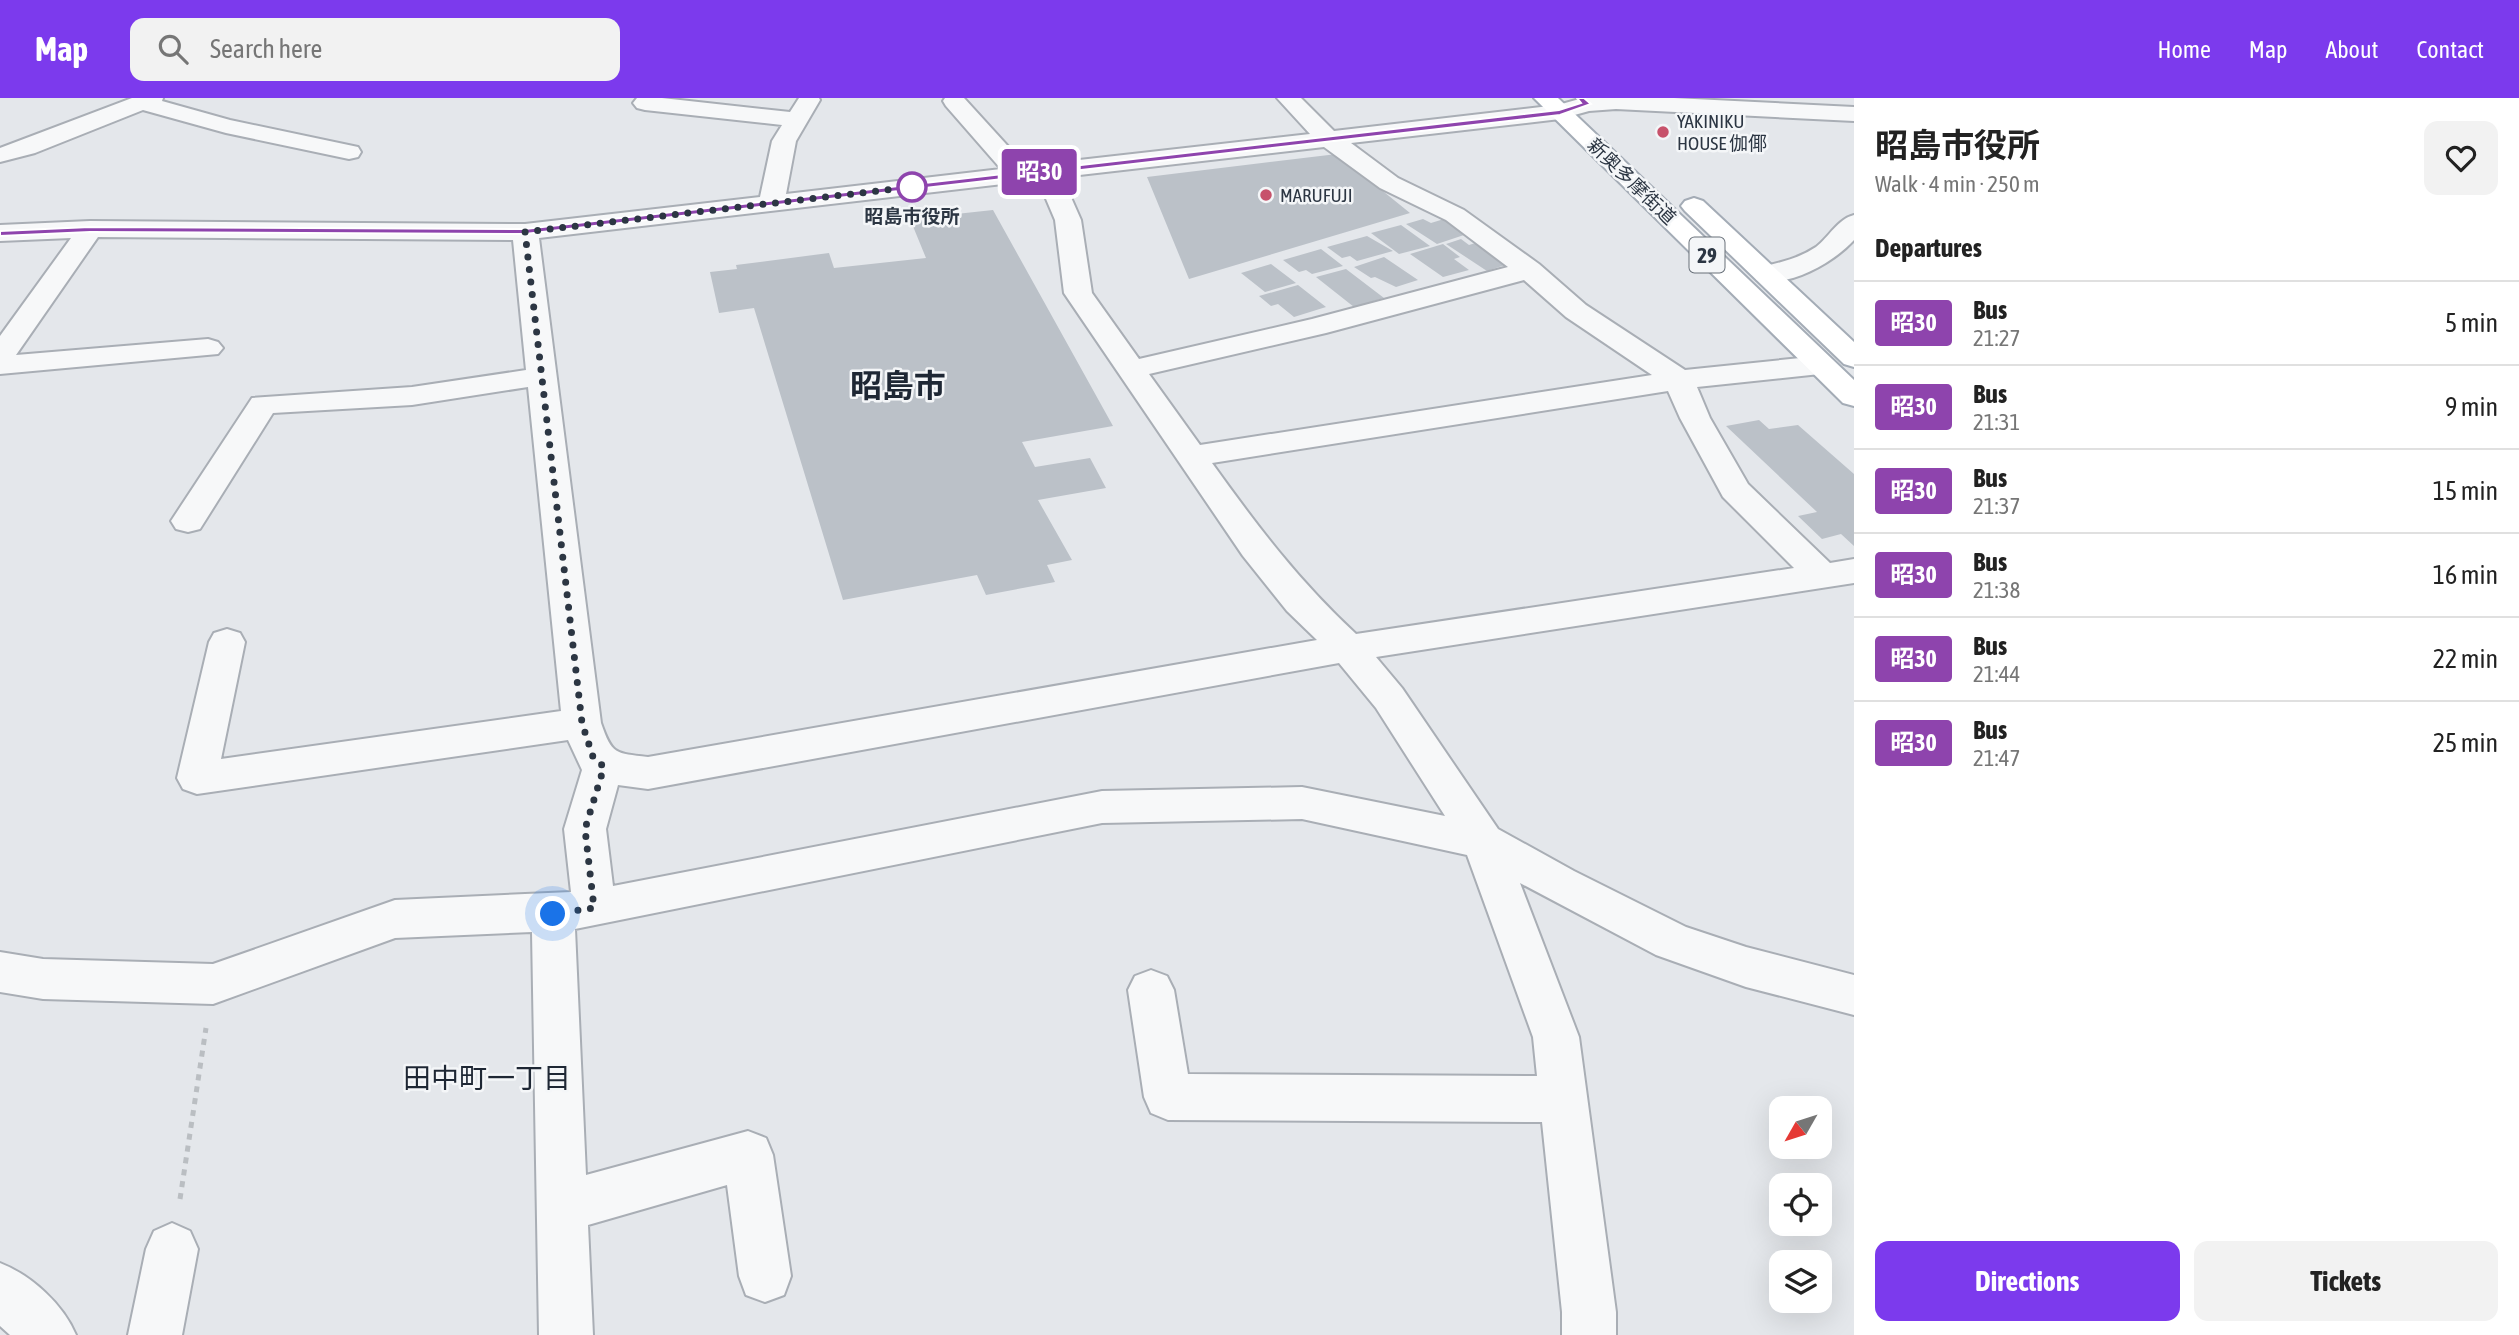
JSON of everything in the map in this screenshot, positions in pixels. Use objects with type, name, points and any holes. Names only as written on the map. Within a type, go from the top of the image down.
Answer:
[{"type":"main road","points":[[1568,103],[1615,131]]},
{"type":"main road","name":"新奥多摩街道","points":[[1568,103],[1854,397]]},
{"type":"main road","name":"29","points":[[1672,184],[1854,358]]},
{"type":"street","points":[[771,205],[784,141],[810,98]]},
{"type":"street","points":[[1288,98],[1328,138],[1390,183],[1455,215],[1529,270],[1576,311],[1679,380],[1695,418],[1735,490],[1838,573]]},
{"type":"street","points":[[0,155],[26,148],[147,100],[226,126],[349,152]]},
{"type":"street","points":[[954,101],[1033,173],[1068,220],[1079,293],[1255,548],[1300,602],[1348,648],[1389,698],[1483,841],[1556,1037],[1589,1312],[1589,1335]]},
{"type":"street","points":[[0,233],[90,229],[525,232],[1328,138],[1568,103],[1713,102],[1852,116]]},
{"type":"street","points":[[645,103],[796,120]]},
{"type":"street","points":[[1767,274],[1799,267],[1836,247],[1854,223]]},
{"type":"street","points":[[0,357],[90,229]]},
{"type":"street","points":[[525,232],[582,723],[593,757],[604,767],[648,773],[1348,648],[1838,573]]},
{"type":"street","points":[[1132,369],[1316,327],[1529,270]]},
{"type":"street","points":[[0,365],[208,348]]},
{"type":"street","points":[[1192,456],[1679,380],[1820,365]]},
{"type":"street","points":[[188,521],[264,404],[412,396],[543,376]]},
{"type":"street","points":[[227,642],[197,778],[582,723]]},
{"type":"street","points":[[566,1335],[563,1208],[573,911],[585,829],[604,767]]},
{"type":"street","points":[[0,972],[43,979],[212,984],[395,919],[573,911],[1102,807],[1302,803],[1483,841],[1559,884],[1672,941],[1746,967],[1854,995]]},
{"type":"street","points":[[1151,990],[1168,1097],[1563,1099]]},
{"type":"street","points":[[563,1208],[748,1155],[765,1276]]},
{"type":"street","points":[[155,1335],[172,1249]]},
{"type":"street","points":[[0,1289],[49,1335]]},
{"type":"path","points":[[172,1249],[212,984]]},
{"type":"building","points":[[1337,154],[1410,213],[1189,279],[1147,177]]},
{"type":"building","points":[[993,210],[1113,426],[1022,442],[1035,467],[1090,458],[1106,488],[1038,500],[1072,560],[1047,565],[1055,582],[986,595],[977,575],[843,600],[754,308],[719,313],[710,272],[737,269],[736,265],[829,253],[834,268],[926,258],[910,219]]},
{"type":"building","points":[[1423,219],[1431,223],[1444,219],[1467,234],[1437,244],[1406,224]]},
{"type":"building","points":[[1401,225],[1430,246],[1399,254],[1371,233]]},
{"type":"building","points":[[1367,236],[1393,251],[1357,261],[1350,256],[1342,258],[1327,247]]},
{"type":"building","points":[[1461,239],[1469,245],[1485,240],[1517,261],[1487,271],[1446,244]]},
{"type":"building","points":[[1443,244],[1460,257],[1454,259],[1469,270],[1443,277],[1410,254]]},
{"type":"building","points":[[1321,249],[1343,266],[1312,274],[1306,270],[1299,272],[1283,260]]},
{"type":"building","points":[[1384,257],[1418,280],[1396,287],[1375,277],[1371,278],[1354,267]]},
{"type":"building","points":[[1271,264],[1296,283],[1265,292],[1241,273]]},
{"type":"building","points":[[1346,269],[1384,298],[1354,307],[1316,277]]},
{"type":"building","points":[[1298,285],[1326,307],[1294,317],[1278,304],[1271,306],[1259,296]]},
{"type":"building","points":[[1759,420],[1769,429],[1798,425],[1854,474],[1854,546],[1841,534],[1822,539],[1798,516],[1817,512],[1726,426]]},
{"type":"bus line","name":"昭30","points":[[0,233],[90,229],[208,232],[525,232],[1560,112],[1587,104],[1581,98]]},
{"type":"place","name":"YAKINIKU HOUSE 伽倻","points":[[1663,132]]},
{"type":"place","name":"昭島市役所","points":[[912,187]]},
{"type":"place","name":"MARUFUJI","points":[[1266,195]]},
{"type":"district","name":"昭島市","points":[[898,385]]},
{"type":"district","name":"田中町一丁目","points":[[487,1078]]},
{"type":"route","points":[[553,914],[594,908],[585,829],[604,767],[593,757],[582,723],[525,232],[912,187]]}]
